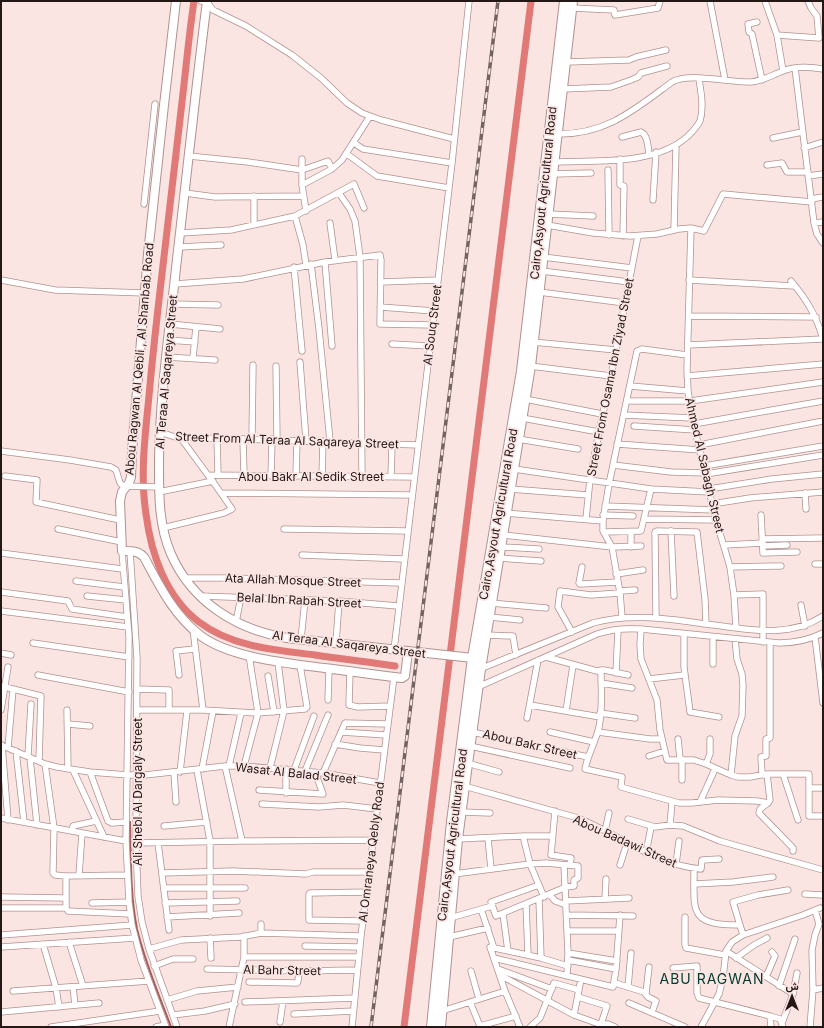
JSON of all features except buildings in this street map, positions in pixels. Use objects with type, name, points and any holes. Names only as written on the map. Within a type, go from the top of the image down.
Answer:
[{"type":"highway","name":"Cairo,Asyout Agricultural Road","points":[[440,1027],[440,1004],[452,822],[473,658],[518,439],[530,366],[549,214],[554,162],[554,133],[566,62],[570,3]]},
{"type":"highway","name":"Cairo,Asyout Agricultural Road","points":[[432,1027],[440,1004],[449,937],[457,839],[467,763],[480,669],[510,489],[510,473],[523,364],[570,3]]},
{"type":"street","name":"Abou Ragwan Al Qebli , Al Shanbab Road","points":[[126,551],[122,542],[120,500],[122,492],[129,483],[131,477],[153,205],[159,104],[176,1]]},
{"type":"street","points":[[204,1],[213,10],[252,29],[292,55],[347,103],[362,113],[381,120],[454,139]]},
{"type":"street","name":"Al Teraa Al Saqareya Street","points":[[204,1],[190,156],[174,284],[159,429],[157,488],[163,528],[171,554],[185,578],[200,596],[217,610],[236,622],[261,632],[274,636],[301,640],[473,658]]},
{"type":"street","name":"Al Souq Street","points":[[394,650],[398,606],[452,163],[469,1]]},
{"type":"street","points":[[570,3],[614,10],[615,15],[658,8],[660,1]]},
{"type":"street","points":[[710,1],[725,80]]},
{"type":"street","points":[[765,1],[777,35],[783,71]]},
{"type":"street","points":[[777,35],[819,38],[817,16],[808,1]]},
{"type":"street","points":[[757,22],[748,24],[749,32],[752,34],[762,80]]},
{"type":"street","points":[[566,62],[629,60],[666,50]]},
{"type":"street","points":[[562,89],[611,87],[631,80],[641,73],[667,66]]},
{"type":"street","points":[[554,133],[573,133],[603,126],[618,120],[675,80],[681,78],[752,82],[795,68],[823,69]]},
{"type":"street","points":[[795,68],[814,223],[817,234],[823,243]]},
{"type":"street","points":[[554,162],[638,158],[676,145],[690,134],[699,122],[702,101],[699,78]]},
{"type":"street","points":[[302,185],[332,169],[347,154],[370,116]]},
{"type":"street","points":[[153,205],[144,204],[158,121]]},
{"type":"street","points":[[622,137],[641,132],[643,133],[646,135],[649,155]]},
{"type":"street","points":[[773,138],[802,132]]},
{"type":"street","points":[[804,148],[823,142]]},
{"type":"street","points":[[354,143],[364,150],[452,163]]},
{"type":"street","points":[[674,230],[676,145]]},
{"type":"street","points":[[653,200],[656,152]]},
{"type":"street","points":[[347,154],[377,176],[449,188]]},
{"type":"street","points":[[190,156],[248,162],[302,170],[327,161],[332,169]]},
{"type":"street","points":[[620,159],[620,185],[624,186],[623,236]]},
{"type":"street","points":[[302,160],[302,185],[306,211]]},
{"type":"street","points":[[767,165],[782,162],[787,172],[823,174]]},
{"type":"street","points":[[608,170],[609,234]]},
{"type":"street","points":[[553,174],[590,173]]},
{"type":"street","points":[[180,233],[221,231],[295,216],[355,184],[364,208]]},
{"type":"street","points":[[185,193],[215,197],[303,196]]},
{"type":"street","points":[[339,193],[350,209],[355,221],[360,257],[362,477]]},
{"type":"street","points":[[547,225],[623,236],[657,234],[691,228],[704,230],[723,194],[811,200],[823,197]]},
{"type":"street","points":[[254,196],[254,225]]},
{"type":"street","points":[[549,214],[593,216]]},
{"type":"street","points":[[295,216],[308,265],[320,329],[330,441]]},
{"type":"street","points":[[814,223],[823,222]]},
{"type":"street","points":[[330,223],[335,260]]},
{"type":"street","name":"Ahmed Al Sabagh Street","points":[[691,228],[687,355],[688,391],[692,418],[700,447],[709,491],[730,567],[734,595],[736,628]]},
{"type":"street","name":"Street From Osama Ibn Ziyad Street","points":[[586,519],[590,479],[638,236]]},
{"type":"street","points":[[179,247],[222,245]]},
{"type":"street","points":[[174,284],[243,278],[335,260],[381,256],[381,325],[432,325]]},
{"type":"street","points":[[544,257],[632,268]]},
{"type":"street","points":[[325,262],[332,346]]},
{"type":"street","points":[[294,267],[302,351]]},
{"type":"street","points":[[542,271],[629,282]]},
{"type":"street","points":[[1,280],[55,290],[145,293]]},
{"type":"street","points":[[380,282],[438,280]]},
{"type":"street","points":[[688,344],[823,339],[816,317],[806,299],[793,283],[689,280]]},
{"type":"street","points":[[539,292],[625,303]]},
{"type":"street","points":[[172,304],[218,305]]},
{"type":"street","points":[[380,307],[434,311]]},
{"type":"street","points":[[689,316],[816,317]]},
{"type":"street","points":[[170,324],[220,329]]},
{"type":"street","points":[[193,358],[196,327]]},
{"type":"street","points":[[168,340],[195,342]]},
{"type":"street","points":[[533,342],[616,350]]},
{"type":"street","points":[[392,344],[430,346]]},
{"type":"street","points":[[622,617],[620,592],[612,547],[604,532],[603,518],[637,351],[642,349],[687,355]]},
{"type":"street","points":[[166,357],[215,360]]},
{"type":"street","points":[[300,362],[306,440]]},
{"type":"street","points":[[687,376],[823,364]]},
{"type":"street","points":[[252,439],[253,365]]},
{"type":"street","points":[[271,476],[274,439],[276,366]]},
{"type":"street","points":[[530,366],[611,376]]},
{"type":"street","points":[[627,400],[690,401],[823,382]]},
{"type":"street","points":[[630,386],[688,391]]},
{"type":"street","points":[[525,399],[602,414]]},
{"type":"street","points":[[634,426],[694,427],[823,401]]},
{"type":"street","points":[[624,415],[692,418]]},
{"type":"street","points":[[522,418],[599,432]]},
{"type":"street","points":[[617,444],[700,447],[823,422]]},
{"type":"street","name":"Street From Al Teraa Al Saqareya Street","points":[[159,429],[170,436],[180,437],[218,437],[418,445]]},
{"type":"street","points":[[163,528],[231,511],[232,509],[180,437]]},
{"type":"street","points":[[218,437],[218,476]]},
{"type":"street","points":[[243,439],[244,476]]},
{"type":"street","points":[[518,439],[578,449]]},
{"type":"street","points":[[296,476],[297,440]]},
{"type":"street","points":[[322,477],[323,441]]},
{"type":"street","points":[[391,477],[392,444]]},
{"type":"street","points":[[704,466],[823,446]]},
{"type":"street","points":[[1,451],[111,467],[116,470],[120,483],[125,487],[157,488],[213,481]]},
{"type":"street","points":[[613,465],[670,472],[706,474],[823,455]]},
{"type":"street","points":[[510,473],[590,479],[609,484],[651,489],[709,491],[772,479],[823,474]]},
{"type":"street","points":[[5,476],[37,480],[36,502],[120,520]]},
{"type":"street","name":"Abou Bakr Al Sedik Street","points":[[208,476],[414,477]]},
{"type":"street","points":[[510,489],[588,495]]},
{"type":"street","points":[[604,532],[641,531],[651,489]]},
{"type":"street","points":[[605,506],[646,508],[713,507],[750,498],[823,492]]},
{"type":"street","points":[[221,493],[412,495]]},
{"type":"street","points":[[805,493],[806,510]]},
{"type":"street","points":[[506,513],[586,519],[633,516]]},
{"type":"street","points":[[761,514],[763,553],[797,552]]},
{"type":"street","points":[[644,519],[716,520]]},
{"type":"street","points":[[58,529],[122,542]]},
{"type":"street","points":[[284,529],[407,531]]},
{"type":"street","points":[[671,531],[674,596]]},
{"type":"street","points":[[631,532],[631,547]]},
{"type":"street","points":[[656,618],[655,532],[697,532],[705,599],[706,624]]},
{"type":"street","points":[[503,535],[612,547],[642,546]]},
{"type":"street","points":[[725,545],[823,538]]},
{"type":"street","points":[[763,542],[787,545]]},
{"type":"street","points":[[501,547],[539,549]]},
{"type":"street","points":[[126,551],[137,552],[144,557],[167,598],[192,628],[218,646],[278,662],[404,678],[408,651]]},
{"type":"street","name":"Ali Shebl Al Dargaly Street","points":[[126,551],[122,569],[126,600],[129,657],[126,841],[130,914],[135,938],[166,1026]]},
{"type":"street","name":"Ali Shebl Al Dargaly Street","points":[[126,551],[136,632],[136,843],[139,909],[154,966],[177,1027]]},
{"type":"street","points":[[1,552],[122,569]]},
{"type":"street","points":[[302,556],[404,559]]},
{"type":"street","points":[[499,558],[541,561]]},
{"type":"street","points":[[815,564],[823,564]]},
{"type":"street","points":[[730,567],[781,566]]},
{"type":"street","points":[[582,567],[578,583],[580,584],[618,582]]},
{"type":"street","points":[[616,574],[643,570]]},
{"type":"street","name":"Ata Allah Mosque Street","points":[[185,578],[401,583]]},
{"type":"street","points":[[76,581],[124,587]]},
{"type":"street","points":[[572,632],[558,607],[560,591],[591,595],[635,590]]},
{"type":"street","points":[[1,592],[68,600],[71,609],[127,617]]},
{"type":"street","points":[[734,595],[762,594],[763,642]]},
{"type":"street","points":[[87,596],[126,600]]},
{"type":"street","name":"Belal Ibn Rabah Street","points":[[200,596],[339,601],[398,606]]},
{"type":"street","points":[[236,622],[241,597]]},
{"type":"street","points":[[301,640],[305,600]]},
{"type":"street","points":[[336,643],[339,601]]},
{"type":"street","points":[[491,603],[546,608]]},
{"type":"street","points":[[801,605],[805,626]]},
{"type":"street","points":[[1,611],[128,627]]},
{"type":"street","points":[[480,669],[593,623],[622,617],[656,618],[736,628],[783,631],[805,626],[823,616]]},
{"type":"street","points":[[489,617],[520,620]]},
{"type":"street","points":[[593,623],[597,634]]},
{"type":"street","points":[[192,628],[203,710]]},
{"type":"street","points":[[642,629],[640,654],[642,664],[658,704],[659,726],[667,760],[694,760],[731,776],[744,777],[765,774],[808,774],[810,816],[823,816]]},
{"type":"street","points":[[478,687],[597,634],[618,630],[642,629],[770,643],[798,642],[823,633]]},
{"type":"street","points":[[616,673],[618,630]]},
{"type":"street","points":[[684,634],[684,676],[690,712],[719,717]]},
{"type":"street","points":[[486,635],[513,636],[516,655]]},
{"type":"street","points":[[713,637],[713,664]]},
{"type":"street","points":[[815,637],[823,703]]},
{"type":"street","points":[[731,776],[735,736],[742,716],[743,685],[735,639]]},
{"type":"street","points":[[33,643],[129,657]]},
{"type":"street","points":[[770,643],[770,738],[766,739],[766,756],[761,758],[770,799],[768,803],[760,809],[759,813],[793,848],[792,851]]},
{"type":"street","points":[[179,675],[176,651],[195,649]]},
{"type":"street","points":[[1,654],[12,655]]},
{"type":"street","points":[[244,766],[258,713],[249,655]]},
{"type":"street","points":[[546,657],[597,671],[601,670],[628,675]]},
{"type":"street","points":[[527,718],[538,660]]},
{"type":"street","points":[[270,768],[284,711],[278,662]]},
{"type":"street","points":[[137,710],[203,710],[258,713],[307,708],[300,665]]},
{"type":"street","points":[[566,711],[573,665]]},
{"type":"street","points":[[1,710],[3,686],[8,667]]},
{"type":"street","points":[[328,700],[329,669]]},
{"type":"street","points":[[601,670],[598,732],[585,769],[622,777],[621,787],[672,802],[686,804],[718,800],[757,801],[768,803]]},
{"type":"street","points":[[350,672],[349,705],[358,707],[390,706]]},
{"type":"street","points":[[38,675],[129,692]]},
{"type":"street","points":[[268,676],[274,712]]},
{"type":"street","points":[[649,679],[684,676]]},
{"type":"street","name":"Al Omraneya Qebly Road","points":[[352,1027],[358,958],[394,677]]},
{"type":"street","points":[[601,683],[632,688]]},
{"type":"street","points":[[3,686],[41,696],[39,761]]},
{"type":"street","points":[[8,748],[13,689]]},
{"type":"street","points":[[137,690],[169,690],[169,710]]},
{"type":"street","points":[[31,704],[29,757],[37,825]]},
{"type":"street","points":[[530,705],[566,711],[635,718]]},
{"type":"street","points":[[176,802],[177,772],[187,711]]},
{"type":"street","points":[[210,916],[210,842],[200,769],[213,711]]},
{"type":"street","points":[[67,713],[71,769],[104,837]]},
{"type":"street","points":[[241,713],[227,766],[242,841]]},
{"type":"street","points":[[306,771],[328,714]]},
{"type":"street","points":[[294,770],[314,716]]},
{"type":"street","points":[[323,773],[345,722],[388,724]]},
{"type":"street","points":[[68,724],[90,726]]},
{"type":"street","points":[[341,732],[386,735]]},
{"type":"street","name":"Abou Bakr Street","points":[[472,732],[588,757]]},
{"type":"street","points":[[550,732],[594,742]]},
{"type":"street","points":[[598,732],[650,740],[662,739]]},
{"type":"street","points":[[678,739],[682,780]]},
{"type":"street","points":[[706,764],[710,754],[710,739]]},
{"type":"street","points":[[336,744],[384,750]]},
{"type":"street","points":[[2,745],[8,820]]},
{"type":"street","name":"Wasat Al Balad Street","points":[[2,745],[45,764],[90,772],[136,775],[227,766],[244,766],[315,772],[380,783]]},
{"type":"street","points":[[470,746],[570,768]]},
{"type":"street","points":[[16,751],[24,822]]},
{"type":"street","points":[[649,756],[665,751]]},
{"type":"street","points":[[467,763],[499,772]]},
{"type":"street","points":[[45,764],[54,828],[53,871],[55,875],[127,875]]},
{"type":"street","points":[[286,769],[286,793]]},
{"type":"street","points":[[700,802],[715,769]]},
{"type":"street","points":[[90,772],[108,821],[112,823],[126,822]]},
{"type":"street","points":[[259,790],[286,793],[323,794],[315,772]]},
{"type":"street","points":[[783,774],[798,820]]},
{"type":"street","name":"Abou Badawi Street","points":[[464,786],[578,818],[605,830],[646,853],[694,869]]},
{"type":"street","points":[[809,788],[823,788]]},
{"type":"street","points":[[670,825],[672,802]]},
{"type":"street","points":[[262,804],[319,807],[343,806],[377,809]]},
{"type":"street","points":[[555,811],[551,856],[571,858],[567,865],[566,887],[568,953],[567,976]]},
{"type":"street","points":[[461,812],[490,813]]},
{"type":"street","points":[[605,830],[610,813]]},
{"type":"street","points":[[1,818],[126,841]]},
{"type":"street","points":[[628,819],[651,827],[670,825],[683,826],[734,845],[823,870]]},
{"type":"street","points":[[72,831],[73,826],[96,821]]},
{"type":"street","points":[[164,826],[207,822]]},
{"type":"street","points":[[646,853],[651,827]]},
{"type":"street","points":[[79,875],[82,833]]},
{"type":"street","points":[[523,836],[530,864],[544,897],[541,958]]},
{"type":"street","points":[[457,839],[552,836]]},
{"type":"street","points":[[488,838],[491,869]]},
{"type":"street","points":[[136,843],[373,840]]},
{"type":"street","points":[[676,864],[679,841]]},
{"type":"street","points":[[158,843],[169,930]]},
{"type":"street","points":[[620,865],[627,843]]},
{"type":"street","points":[[719,859],[702,860],[701,869],[694,869],[695,909],[706,921],[717,924],[740,925]]},
{"type":"street","points":[[454,874],[530,864],[546,863],[578,865],[578,878],[574,880],[574,886],[566,887],[496,916],[491,901],[539,885]]},
{"type":"street","points":[[162,873],[211,871],[257,871],[306,874],[313,872],[369,872]]},
{"type":"street","points":[[66,876],[67,910]]},
{"type":"street","points":[[694,884],[733,882],[773,877]]},
{"type":"street","points":[[605,899],[606,879]]},
{"type":"street","points":[[164,888],[245,888]]},
{"type":"street","points":[[743,935],[733,902],[758,895],[788,890]]},
{"type":"street","points":[[363,921],[310,920],[309,894],[366,892]]},
{"type":"street","points":[[805,894],[823,895]]},
{"type":"street","points":[[1,897],[66,898]]},
{"type":"street","points":[[544,897],[566,903],[629,898]]},
{"type":"street","points":[[165,903],[237,901]]},
{"type":"street","points":[[92,902],[129,902]]},
{"type":"street","points":[[526,904],[528,955]]},
{"type":"street","points":[[450,918],[492,906]]},
{"type":"street","points":[[1,908],[130,914]]},
{"type":"street","points":[[481,909],[494,948]]},
{"type":"street","points":[[702,1027],[715,1002],[723,978],[726,953],[732,942],[737,937],[817,909],[819,924],[814,936],[812,950],[813,990],[810,1027]]},
{"type":"street","points":[[167,917],[210,916],[239,913]]},
{"type":"street","points":[[503,914],[508,951]]},
{"type":"street","points":[[567,915],[633,916]]},
{"type":"street","points":[[494,958],[613,987],[617,961],[620,915]]},
{"type":"street","points":[[685,917],[686,948],[726,953],[793,994]]},
{"type":"street","points":[[260,933],[261,924]]},
{"type":"street","points":[[1,935],[132,925]]},
{"type":"street","points":[[449,937],[488,928]]},
{"type":"street","points":[[567,931],[619,931]]},
{"type":"street","points":[[149,949],[181,940],[244,936],[260,933],[361,936]]},
{"type":"street","points":[[229,1027],[244,958],[244,936]]},
{"type":"street","points":[[1,947],[135,938]]},
{"type":"street","points":[[210,938],[211,958]]},
{"type":"street","points":[[736,958],[767,938]]},
{"type":"street","points":[[779,986],[795,939]]},
{"type":"street","points":[[69,942],[83,986]]},
{"type":"street","points":[[43,944],[56,988],[58,1007]]},
{"type":"street","points":[[305,946],[360,947]]},
{"type":"street","points":[[520,1027],[505,991],[490,947],[568,963],[616,969]]},
{"type":"street","points":[[766,977],[775,956],[772,952]]},
{"type":"street","points":[[568,953],[585,954],[617,961]]},
{"type":"street","points":[[628,987],[631,953]]},
{"type":"street","points":[[244,958],[358,958]]},
{"type":"street","points":[[154,966],[173,959],[192,959]]},
{"type":"street","points":[[673,968],[697,966],[699,998],[780,1019],[783,1025]]},
{"type":"street","points":[[646,993],[649,967]]},
{"type":"street","name":"Al Bahr Street","points":[[207,969],[299,971],[357,970]]},
{"type":"street","points":[[249,982],[297,983],[299,971]]},
{"type":"street","points":[[471,971],[479,999]]},
{"type":"street","points":[[499,972],[553,986],[579,990]]},
{"type":"street","points":[[499,972],[574,1015],[603,1025],[615,1027]]},
{"type":"street","points":[[783,1025],[793,994],[797,973]]},
{"type":"street","points":[[574,1015],[581,979]]},
{"type":"street","points":[[13,991],[149,981]]},
{"type":"street","points":[[614,983],[646,993],[648,997],[656,1001],[652,1012]]},
{"type":"street","points":[[531,1027],[540,1018],[553,986]]},
{"type":"street","points":[[73,987],[75,1005]]},
{"type":"street","points":[[167,1000],[192,992],[238,987]]},
{"type":"street","points":[[813,990],[823,988]]},
{"type":"street","points":[[440,1004],[470,1002],[505,991]]},
{"type":"street","points":[[578,997],[607,1006],[603,1025]]},
{"type":"street","points":[[245,1002],[354,998]]},
{"type":"street","points":[[280,1022],[283,1001]]},
{"type":"street","points":[[470,1002],[480,1026],[516,1016]]},
{"type":"street","points":[[1,1012],[99,1003]]},
{"type":"street","points":[[629,1003],[685,1027]]},
{"type":"street","points":[[173,1015],[205,1011],[235,1004]]},
{"type":"street","points":[[51,1027],[160,1011]]},
{"type":"street","points":[[294,1014],[353,1011]]},
{"type":"street","points":[[770,1016],[771,1027]]},
{"type":"street","points":[[156,1027],[166,1026]]},
{"type":"waterway","points":[[194,1],[151,370],[145,440],[143,470],[144,500],[148,529],[156,559],[169,587],[187,612],[199,622],[225,637],[269,649],[395,666]]},
{"type":"waterway","points":[[404,1027],[531,1]]},
{"type":"waterway","points":[[130,822],[132,889],[137,929],[148,967],[171,1027]]},
{"type":"railway","points":[[371,1027],[498,1]]},
{"type":"district","name":"ABU RAGWAN","points":[[712,978]]}]
